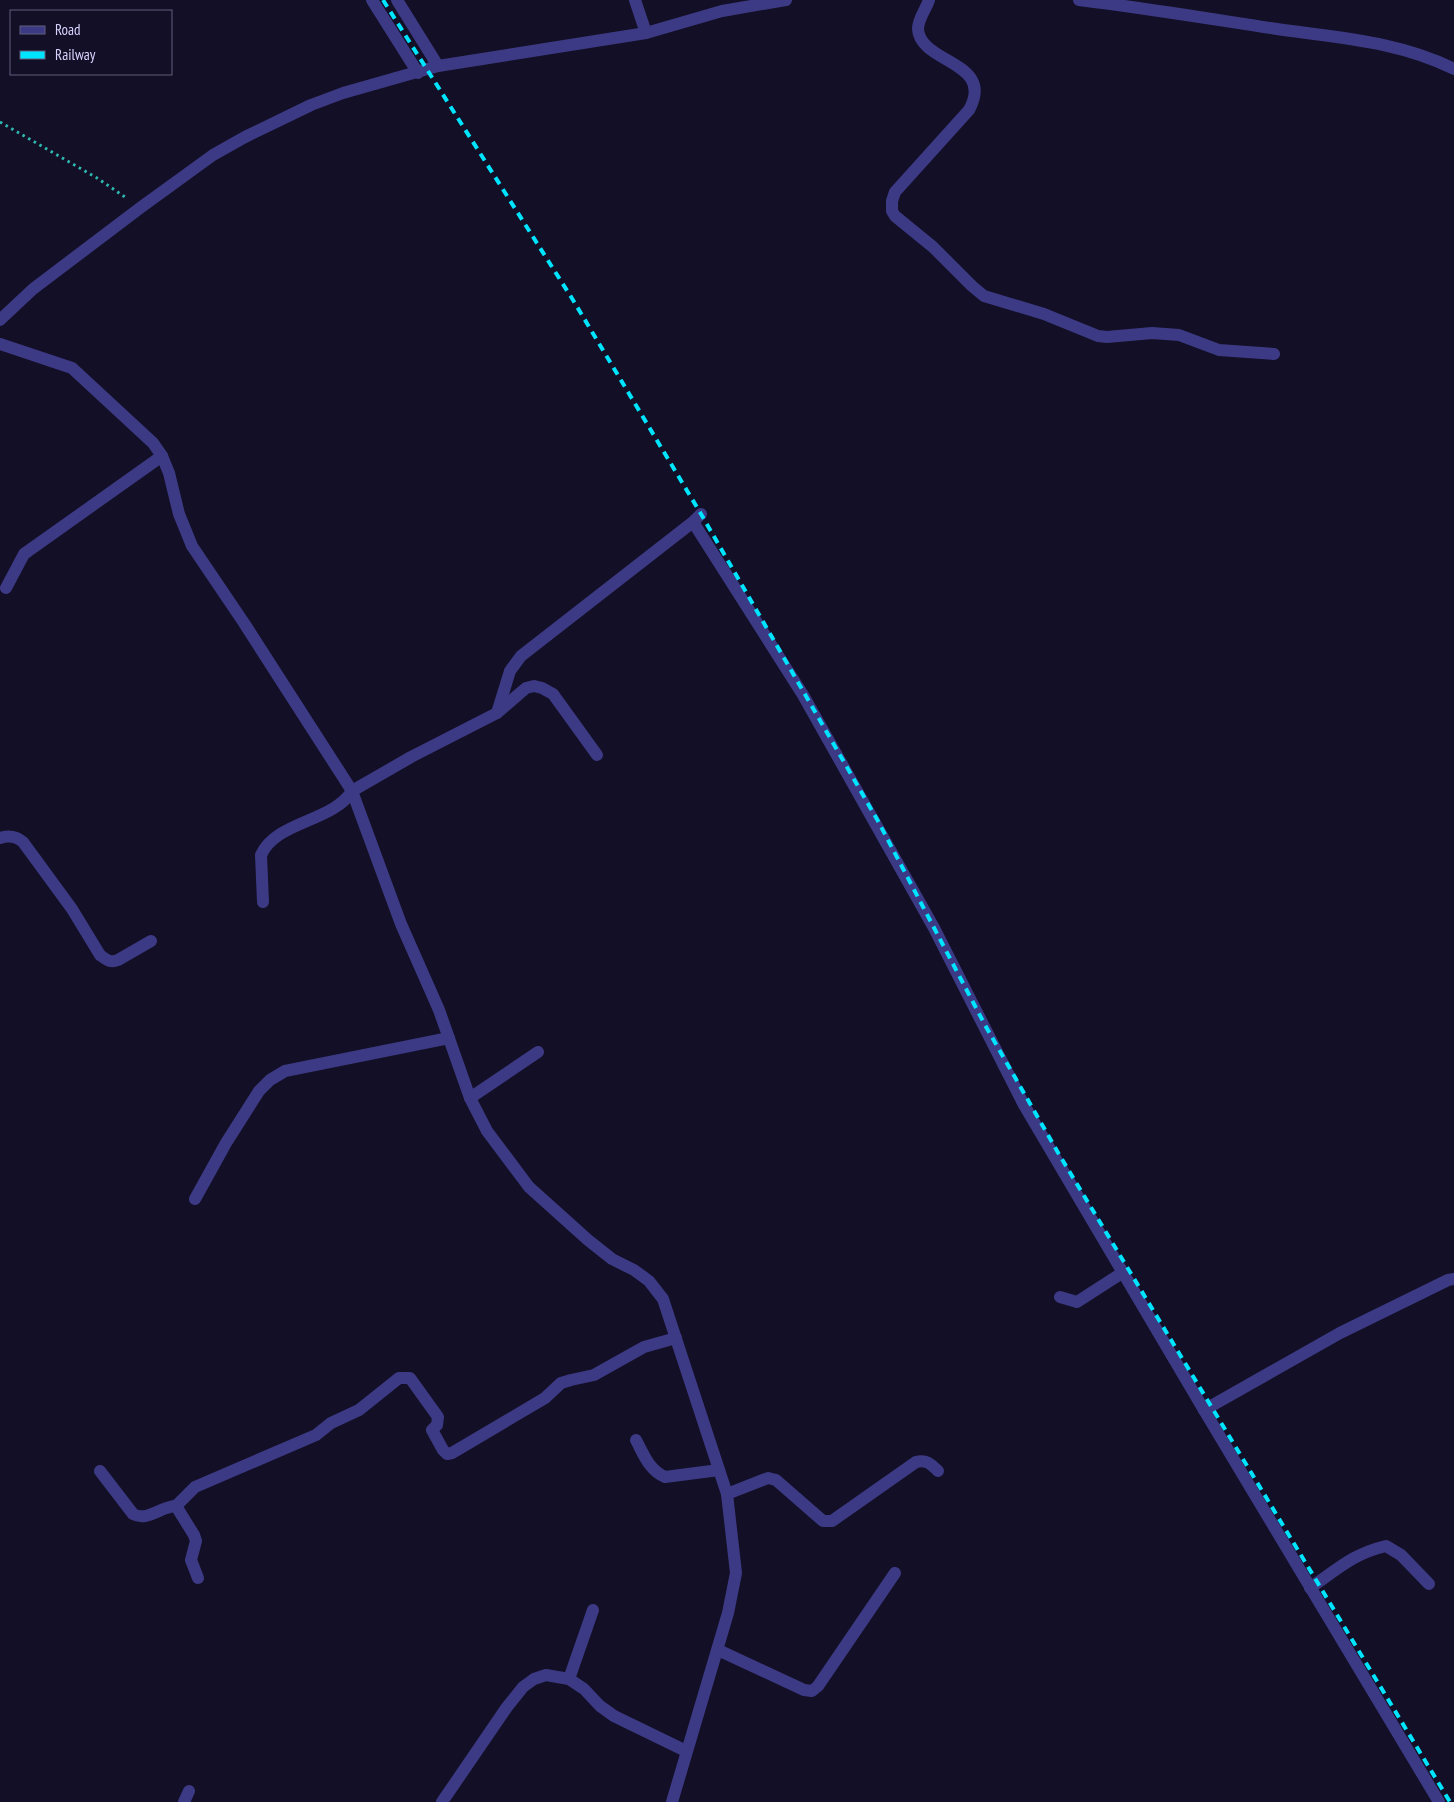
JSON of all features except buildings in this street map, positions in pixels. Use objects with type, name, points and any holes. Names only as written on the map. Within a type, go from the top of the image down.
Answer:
[{"type":"street","points":[[372,0],[418,73]]},
{"type":"street","points":[[397,0],[438,66]]},
{"type":"street","points":[[635,0],[646,33]]},
{"type":"street","points":[[0,320],[33,289],[213,155],[244,137],[311,105],[438,66],[646,33],[722,11],[786,0]]},
{"type":"street","points":[[930,0],[918,24],[920,38],[931,49],[972,79],[976,93],[969,110],[895,192],[892,201],[892,211],[901,223],[933,247],[984,296],[1044,314],[1091,334],[1107,337],[1152,333],[1179,335],[1219,350],[1274,354]]},
{"type":"street","points":[[1078,0],[1174,12],[1377,44],[1422,54],[1454,69]]},
{"type":"street","points":[[0,344],[72,368],[153,443],[162,456],[169,473],[179,514],[192,546],[244,622],[352,791],[401,924],[439,1010],[470,1098],[487,1131],[529,1187],[612,1259],[634,1270],[649,1281],[663,1299],[727,1494],[736,1573],[718,1650],[672,1802]]},
{"type":"street","points":[[6,588],[24,554],[162,456]]},
{"type":"street","points":[[497,713],[510,671],[521,656],[697,518],[803,695],[934,928],[1024,1106],[1439,1802]]},
{"type":"street","points":[[263,902],[261,855],[264,848],[274,838],[327,812],[348,798],[352,791],[411,757],[497,713],[526,688],[534,686],[554,694],[597,755]]},
{"type":"street","points":[[0,838],[14,836],[23,842],[72,909],[100,955],[107,960],[112,962],[118,960],[151,941]]},
{"type":"street","points":[[195,1198],[226,1143],[259,1091],[276,1076],[285,1071],[449,1038]]},
{"type":"street","points":[[470,1098],[538,1052]]},
{"type":"street","points":[[1060,1298],[1077,1302],[1122,1273]]},
{"type":"street","points":[[1204,1410],[1340,1333],[1448,1280],[1454,1279]]},
{"type":"street","points":[[100,1471],[133,1514],[136,1516],[147,1516],[170,1506],[176,1506],[189,1492],[205,1482],[316,1435],[331,1423],[359,1410],[399,1378],[410,1378],[438,1417],[437,1425],[432,1430],[443,1450],[447,1454],[452,1453],[545,1398],[561,1383],[594,1375],[644,1347],[676,1338]]},
{"type":"street","points":[[636,1440],[650,1467],[657,1474],[665,1477],[719,1470]]},
{"type":"street","points":[[727,1494],[768,1478],[776,1480],[823,1521],[832,1521],[916,1462],[923,1460],[930,1463],[938,1471]]},
{"type":"street","points":[[176,1506],[196,1541],[191,1560],[198,1578]]},
{"type":"street","points":[[1310,1588],[1345,1562],[1370,1550],[1386,1546],[1401,1555],[1429,1584]]},
{"type":"street","points":[[718,1650],[804,1690],[812,1691],[818,1686],[895,1573]]},
{"type":"street","points":[[568,1680],[593,1610]]},
{"type":"street","points":[[442,1802],[522,1688],[534,1679],[546,1675],[568,1680],[584,1689],[600,1706],[614,1716],[686,1751]]},
{"type":"path","points":[[0,122],[97,178],[140,208]]},
{"type":"railway","points":[[383,0],[573,300],[701,514],[878,821],[985,1025],[1060,1156],[1450,1802]]}]
